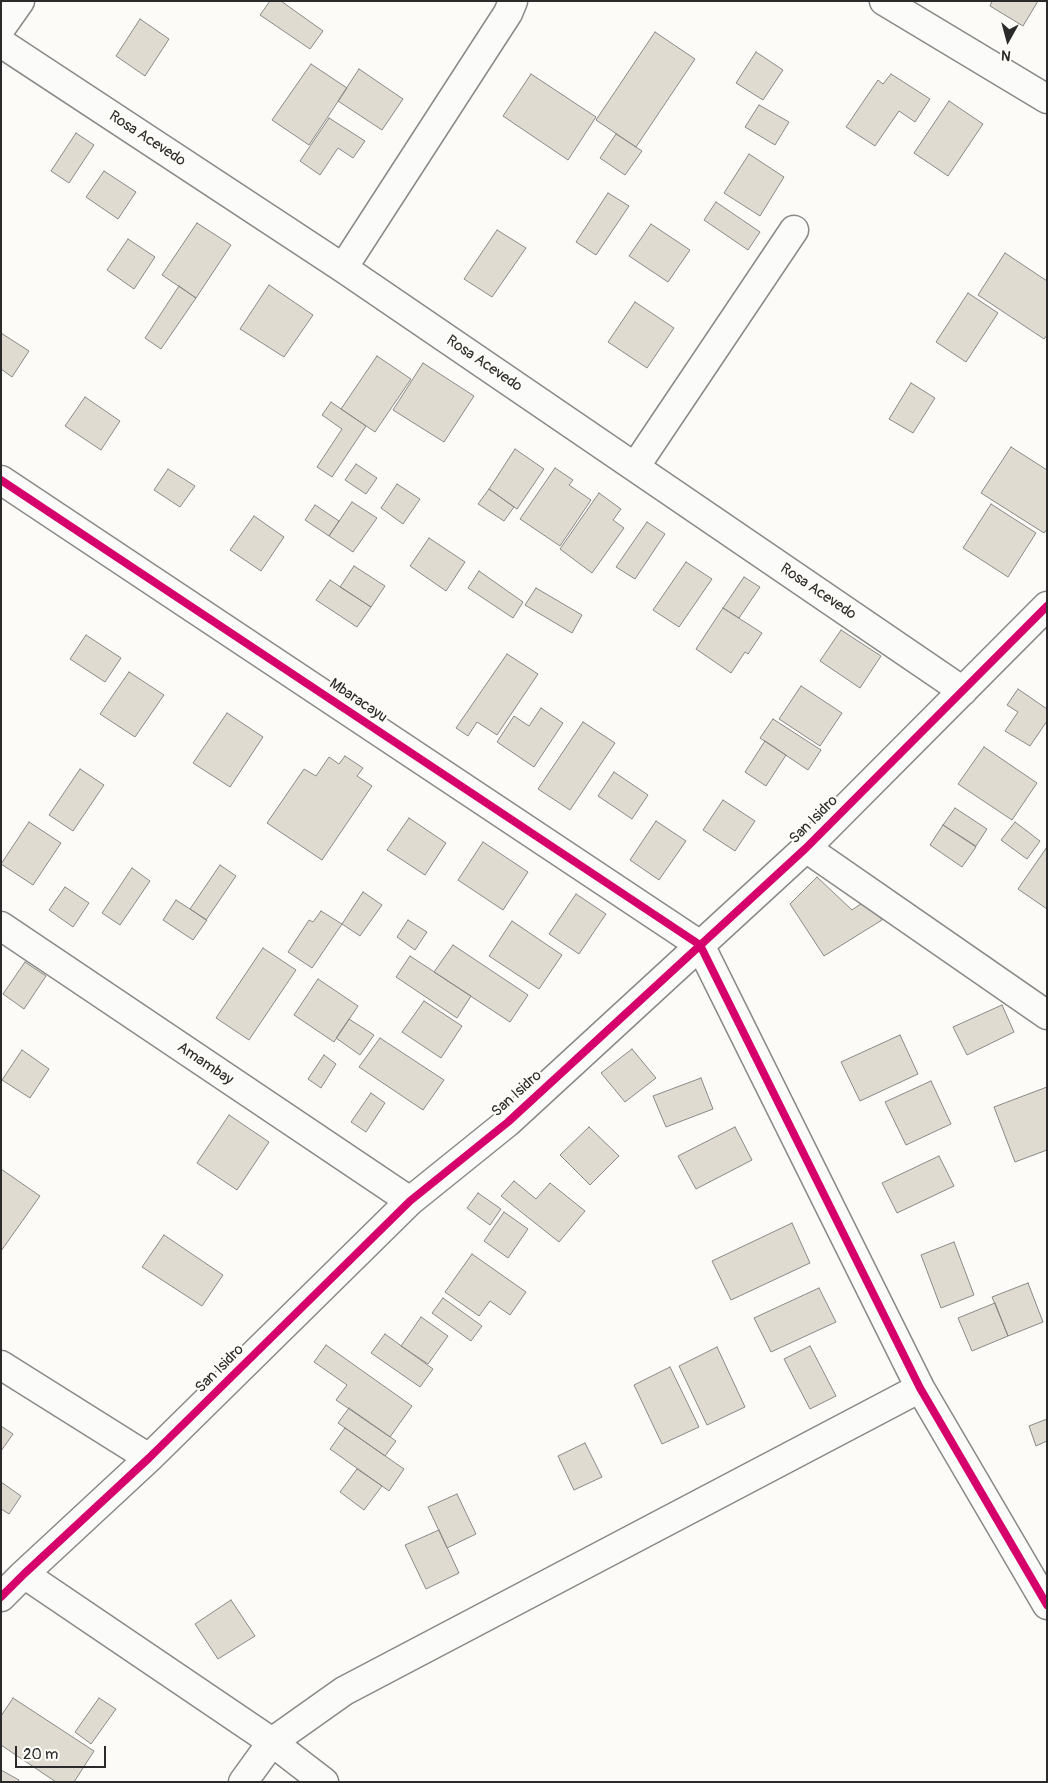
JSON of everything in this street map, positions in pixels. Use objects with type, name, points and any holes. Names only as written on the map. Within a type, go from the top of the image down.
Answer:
[{"type":"street","points":[[1,28],[20,1]]},
{"type":"street","points":[[343,268],[502,22],[513,1]]},
{"type":"street","points":[[884,1],[1047,99]]},
{"type":"street","name":"Rosa Acevedo","points":[[1,43],[343,268],[963,691]]},
{"type":"street","points":[[634,467],[794,230]]},
{"type":"street","name":"Mbaracayu","points":[[1,480],[700,945]]},
{"type":"street","name":"San Isidro","points":[[2,1594],[148,1458],[410,1202],[508,1122],[806,848],[1047,606]]},
{"type":"street","points":[[806,848],[1047,1016]]},
{"type":"street","name":"Amambay","points":[[1,926],[410,1202]]},
{"type":"street","points":[[700,945],[920,1388],[1047,1605]]},
{"type":"street","points":[[1,1365],[148,1458]]},
{"type":"street","points":[[243,1782],[272,1742],[344,1691],[920,1388]]},
{"type":"street","points":[[24,1574],[272,1742],[324,1782]]},
{"type":"building","points":[[270,1],[281,1],[323,31],[310,49],[260,15]]},
{"type":"building","points":[[992,1],[1038,1],[1023,26],[990,6]]},
{"type":"building","points":[[140,19],[169,39],[145,76],[116,56]]},
{"type":"building","points":[[655,32],[695,59],[636,147],[596,120]]},
{"type":"building","points":[[756,52],[783,70],[763,100],[736,83]]},
{"type":"building","points":[[311,64],[347,88],[309,145],[272,120]]},
{"type":"building","points":[[359,69],[403,99],[382,130],[338,101]]},
{"type":"building","points":[[531,74],[596,117],[568,160],[503,116]]},
{"type":"building","points":[[891,74],[930,99],[915,122],[899,111],[875,146],[846,127],[878,80],[883,84]]},
{"type":"building","points":[[949,101],[983,124],[948,176],[914,153]]},
{"type":"building","points":[[759,105],[789,122],[775,145],[745,127]]},
{"type":"building","points":[[329,118],[365,141],[353,158],[338,148],[320,175],[300,161]]},
{"type":"building","points":[[76,133],[94,145],[69,183],[51,171]]},
{"type":"building","points":[[616,134],[642,151],[625,175],[600,158]]},
{"type":"building","points":[[749,154],[784,177],[760,216],[724,193]]},
{"type":"building","points":[[104,171],[136,192],[118,219],[86,197]]},
{"type":"building","points":[[608,193],[629,206],[596,255],[576,242]]},
{"type":"building","points":[[716,202],[760,232],[748,250],[704,220]]},
{"type":"building","points":[[197,223],[231,245],[196,298],[162,275]]},
{"type":"building","points":[[651,224],[690,250],[668,282],[629,256]]},
{"type":"building","points":[[497,230],[526,248],[492,297],[464,279]]},
{"type":"building","points":[[128,239],[155,257],[134,289],[107,270]]},
{"type":"building","points":[[1005,253],[1047,281],[1047,335],[1044,339],[978,295]]},
{"type":"building","points":[[269,285],[313,315],[284,357],[240,329]]},
{"type":"building","points":[[179,286],[196,298],[161,349],[145,338]]},
{"type":"building","points":[[968,293],[998,313],[966,362],[936,342]]},
{"type":"building","points":[[635,302],[674,328],[647,368],[608,342]]},
{"type":"building","points":[[1,333],[29,351],[12,377],[1,369]]},
{"type":"building","points":[[377,356],[411,379],[375,432],[341,409]]},
{"type":"building","points":[[423,363],[474,396],[444,442],[393,410]]},
{"type":"building","points":[[911,383],[935,398],[913,433],[889,419]]},
{"type":"building","points":[[85,397],[120,421],[101,450],[65,426]]},
{"type":"building","points":[[331,402],[366,426],[332,477],[317,467],[342,429],[322,415]]},
{"type":"building","points":[[1011,447],[1047,470],[1047,529],[1044,533],[981,493]]},
{"type":"building","points":[[515,449],[544,469],[517,509],[489,489]]},
{"type":"building","points":[[356,464],[377,478],[366,494],[345,480]]},
{"type":"building","points":[[555,468],[573,480],[569,485],[591,500],[560,546],[520,519]]},
{"type":"building","points":[[168,469],[195,486],[180,507],[154,490]]},
{"type":"building","points":[[397,484],[420,499],[403,524],[381,508]]},
{"type":"building","points":[[489,489],[514,507],[504,521],[478,504]]},
{"type":"building","points":[[599,493],[621,509],[613,520],[624,528],[592,573],[560,549]]},
{"type":"building","points":[[352,502],[377,518],[353,552],[329,536]]},
{"type":"building","points":[[991,504],[1036,533],[1008,577],[963,548]]},
{"type":"building","points":[[315,505],[339,521],[329,536],[305,520]]},
{"type":"building","points":[[254,516],[284,537],[261,571],[230,550]]},
{"type":"building","points":[[647,522],[665,534],[635,579],[616,567]]},
{"type":"building","points":[[429,538],[465,562],[446,591],[410,566]]},
{"type":"building","points":[[686,562],[712,579],[679,627],[653,610]]},
{"type":"building","points":[[354,566],[385,586],[371,607],[340,587]]},
{"type":"building","points":[[479,571],[523,602],[513,618],[468,588]]},
{"type":"building","points":[[744,577],[760,587],[739,618],[723,608]]},
{"type":"building","points":[[330,580],[371,607],[357,627],[316,600]]},
{"type":"building","points":[[536,588],[582,615],[572,633],[525,605]]},
{"type":"building","points":[[723,608],[762,633],[748,654],[745,652],[731,673],[696,649]]},
{"type":"building","points":[[841,630],[881,656],[860,688],[820,661]]},
{"type":"building","points":[[86,635],[121,658],[105,682],[70,659]]},
{"type":"building","points":[[507,654],[538,674],[497,735],[477,722],[468,736],[456,728]]},
{"type":"building","points":[[129,672],[164,695],[135,737],[100,714]]},
{"type":"building","points":[[801,686],[842,713],[820,746],[779,719]]},
{"type":"building","points":[[1018,689],[1047,709],[1047,721],[1030,746],[1005,731],[1018,712],[1007,705]]},
{"type":"building","points":[[541,708],[563,723],[534,767],[497,742],[514,716],[529,726]]},
{"type":"building","points":[[227,713],[263,737],[230,787],[193,763]]},
{"type":"building","points":[[773,719],[821,750],[808,770],[760,738]]},
{"type":"building","points":[[583,722],[615,743],[570,810],[538,789]]},
{"type":"building","points":[[765,741],[786,755],[766,786],[745,772]]},
{"type":"building","points":[[984,747],[1037,783],[1012,820],[958,784]]},
{"type":"building","points":[[345,756],[363,768],[357,776],[372,786],[322,860],[267,823],[304,769],[316,776],[329,757],[339,764]]},
{"type":"building","points":[[80,769],[104,785],[73,831],[49,815]]},
{"type":"building","points":[[614,772],[648,795],[632,819],[598,796]]},
{"type":"building","points":[[723,800],[755,821],[735,851],[703,830]]},
{"type":"building","points":[[955,808],[987,829],[976,846],[943,825]]},
{"type":"building","points":[[409,818],[446,843],[425,875],[387,850]]},
{"type":"building","points":[[656,821],[686,841],[659,880],[630,860]]},
{"type":"building","points":[[29,822],[61,843],[33,885],[1,864]]},
{"type":"building","points":[[1015,822],[1040,841],[1027,859],[1001,840]]},
{"type":"building","points":[[943,825],[976,847],[962,867],[930,845]]},
{"type":"building","points":[[483,842],[528,872],[503,910],[458,880]]},
{"type":"building","points":[[1047,847],[1047,909],[1018,889]]},
{"type":"building","points":[[220,865],[236,876],[206,920],[190,909]]},
{"type":"building","points":[[132,868],[150,881],[120,925],[102,913]]},
{"type":"building","points":[[817,877],[852,910],[868,899],[882,920],[824,956],[790,904]]},
{"type":"building","points":[[65,887],[89,903],[73,927],[49,910]]},
{"type":"building","points":[[363,892],[382,905],[360,936],[342,924]]},
{"type":"building","points":[[576,894],[606,914],[579,954],[549,934]]},
{"type":"building","points":[[176,900],[207,920],[193,940],[163,920]]},
{"type":"building","points":[[321,911],[342,924],[312,968],[288,952],[309,920],[313,922]]},
{"type":"building","points":[[408,920],[427,932],[415,950],[397,937]]},
{"type":"building","points":[[512,921],[562,955],[539,989],[489,956]]},
{"type":"building","points":[[453,945],[528,995],[510,1022],[434,972]]},
{"type":"building","points":[[263,948],[296,970],[249,1040],[216,1018]]},
{"type":"building","points":[[410,956],[471,996],[457,1018],[396,977]]},
{"type":"building","points":[[25,962],[46,976],[24,1009],[3,994]]},
{"type":"building","points":[[318,979],[358,1006],[334,1042],[294,1015]]},
{"type":"building","points":[[424,1001],[462,1026],[441,1058],[402,1032]]},
{"type":"building","points":[[1002,1005],[1014,1032],[967,1055],[953,1027]]},
{"type":"building","points":[[349,1019],[374,1035],[360,1055],[336,1038]]},
{"type":"building","points":[[900,1035],[918,1074],[860,1101],[841,1062]]},
{"type":"building","points":[[380,1038],[444,1080],[423,1110],[359,1067]]},
{"type":"building","points":[[632,1049],[656,1078],[625,1102],[601,1073]]},
{"type":"building","points":[[22,1050],[49,1069],[30,1098],[2,1080]]},
{"type":"building","points":[[324,1055],[336,1064],[321,1088],[308,1079]]},
{"type":"building","points":[[701,1078],[713,1109],[666,1127],[653,1096]]},
{"type":"building","points":[[931,1081],[951,1124],[906,1145],[885,1102]]},
{"type":"building","points":[[1047,1087],[1047,1150],[1015,1162],[994,1107]]},
{"type":"building","points":[[371,1093],[385,1103],[366,1132],[351,1122]]},
{"type":"building","points":[[229,1115],[269,1142],[237,1190],[197,1163]]},
{"type":"building","points":[[589,1127],[619,1156],[590,1185],[560,1155]]},
{"type":"building","points":[[735,1127],[752,1160],[696,1189],[678,1156]]},
{"type":"building","points":[[939,1156],[954,1186],[897,1213],[882,1183]]},
{"type":"building","points":[[1,1169],[40,1196],[1,1251]]},
{"type":"building","points":[[514,1181],[536,1199],[550,1183],[585,1211],[559,1242],[501,1196]]},
{"type":"building","points":[[478,1193],[501,1209],[490,1225],[467,1208]]},
{"type":"building","points":[[504,1212],[528,1229],[508,1258],[484,1241]]},
{"type":"building","points":[[792,1223],[810,1263],[731,1300],[712,1261]]},
{"type":"building","points":[[164,1235],[223,1275],[202,1306],[142,1267]]},
{"type":"building","points":[[954,1242],[974,1295],[941,1308],[921,1255]]},
{"type":"building","points":[[472,1254],[526,1292],[510,1315],[490,1301],[479,1316],[445,1292]]},
{"type":"building","points":[[1028,1283],[1043,1322],[1008,1336],[992,1297]]},
{"type":"building","points":[[819,1288],[836,1322],[771,1352],[754,1318]]},
{"type":"building","points":[[443,1298],[482,1326],[471,1341],[432,1313]]},
{"type":"building","points":[[995,1303],[1008,1336],[972,1351],[958,1318]]},
{"type":"building","points":[[421,1317],[448,1336],[428,1364],[401,1346]]},
{"type":"building","points":[[385,1334],[433,1369],[420,1387],[371,1353]]},
{"type":"building","points":[[326,1345],[412,1406],[390,1437],[336,1400],[347,1385],[314,1362]]},
{"type":"building","points":[[810,1346],[836,1396],[810,1409],[784,1359]]},
{"type":"building","points":[[717,1347],[745,1407],[707,1425],[679,1366]]},
{"type":"building","points":[[670,1367],[699,1427],[662,1444],[634,1385]]},
{"type":"building","points":[[349,1408],[396,1441],[385,1456],[338,1423]]},
{"type":"building","points":[[1047,1419],[1047,1441],[1036,1446],[1029,1426]]},
{"type":"building","points":[[1,1426],[13,1434],[1,1451]]},
{"type":"building","points":[[345,1428],[404,1469],[389,1491],[330,1449]]},
{"type":"building","points":[[585,1443],[602,1477],[574,1490],[558,1456]]},
{"type":"building","points":[[357,1469],[382,1486],[364,1510],[340,1492]]},
{"type":"building","points":[[1,1482],[21,1496],[9,1514],[1,1509]]},
{"type":"building","points":[[457,1494],[476,1534],[447,1548],[428,1507]]},
{"type":"building","points":[[439,1530],[459,1573],[426,1589],[405,1545]]},
{"type":"building","points":[[231,1600],[255,1636],[218,1659],[195,1624]]},
{"type":"building","points":[[13,1698],[94,1751],[74,1782],[56,1782],[1,1745],[1,1716]]},
{"type":"building","points":[[99,1698],[116,1709],[91,1744],[75,1732]]},
{"type":"building","points":[[1,1770],[19,1780],[18,1782],[1,1782]]},
{"type":"cycle path","points":[[1,480],[700,945],[920,1388],[1047,1605]]},
{"type":"cycle path","points":[[1,1597],[149,1458],[410,1201],[508,1122],[806,848],[1047,606]]}]
